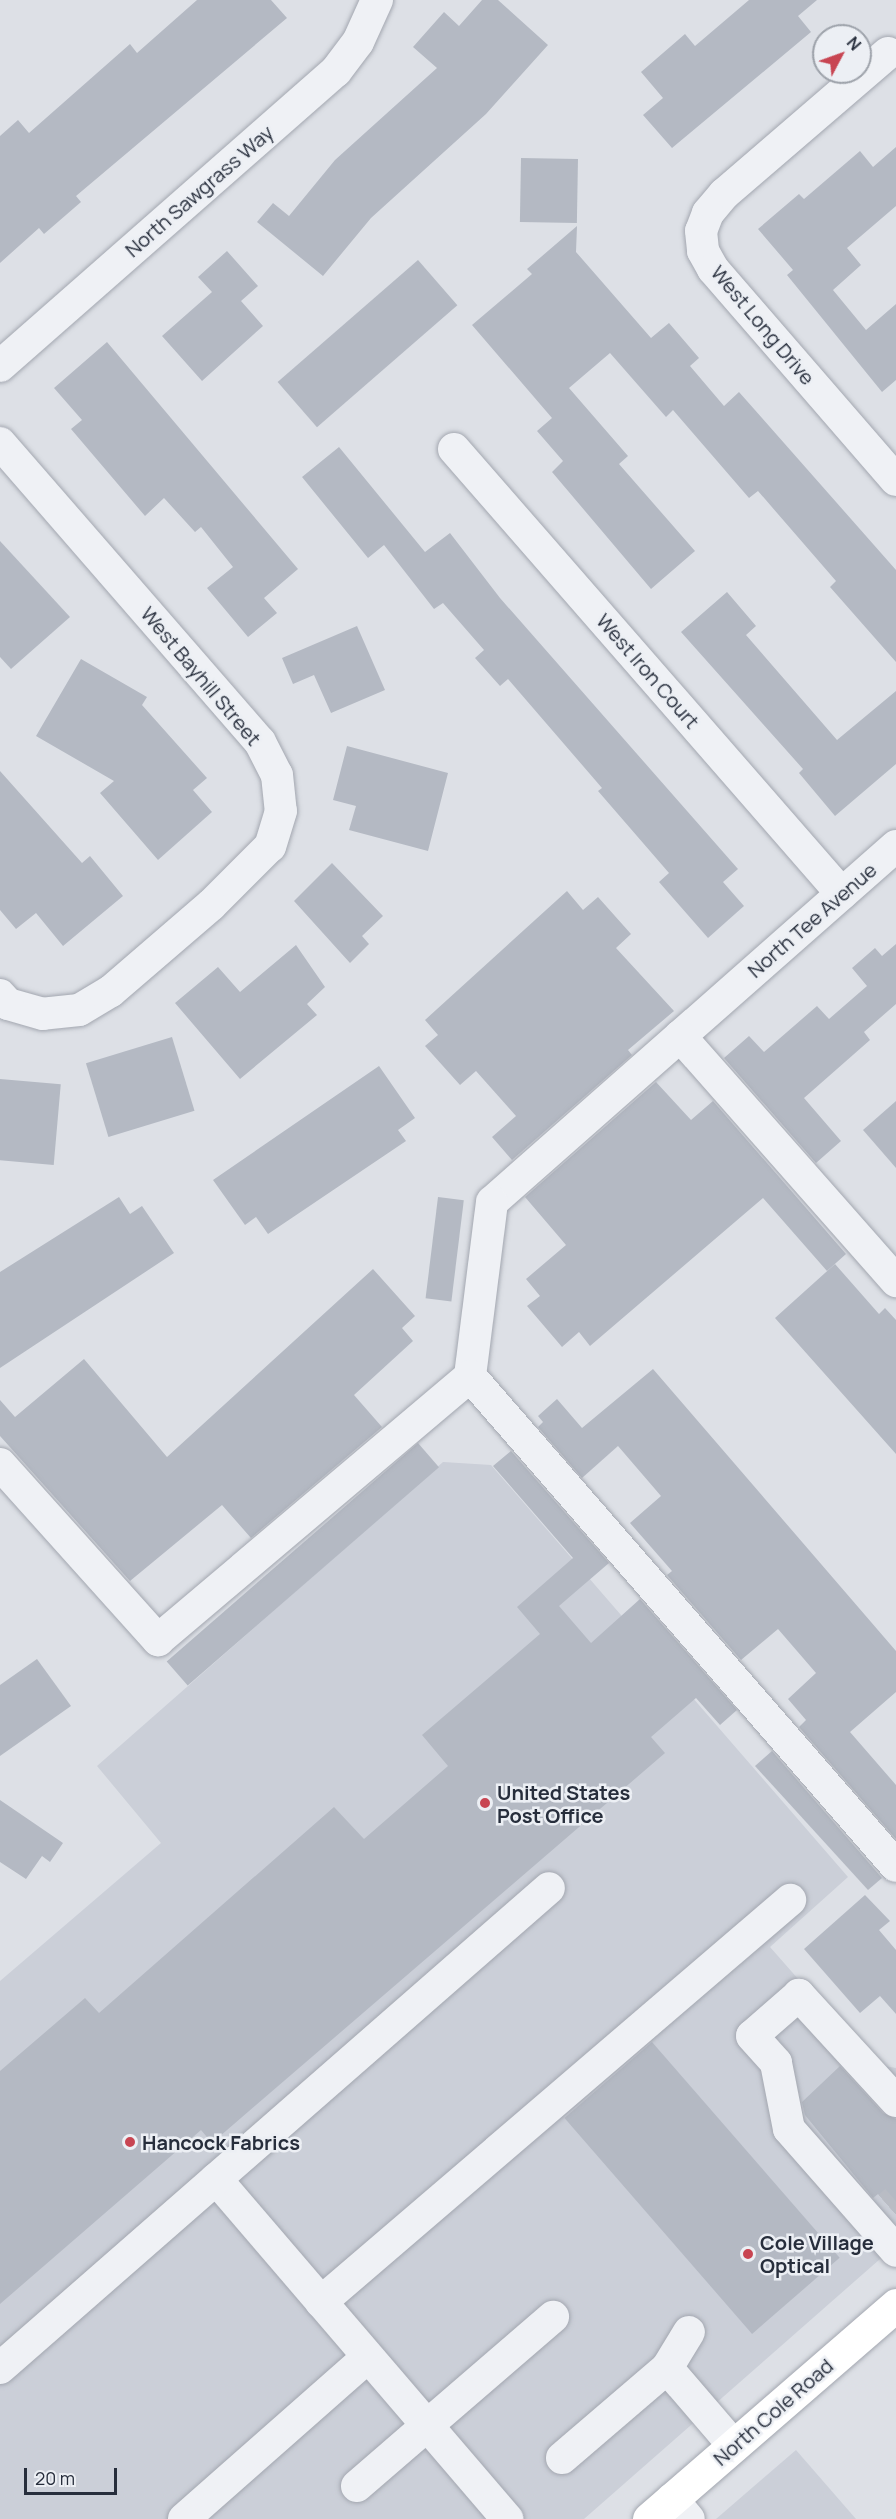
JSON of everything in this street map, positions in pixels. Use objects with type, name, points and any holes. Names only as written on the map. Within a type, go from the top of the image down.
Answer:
[{"type":"main road","name":"North Cole Road","points":[[670,2512],[734,2446],[896,2305]]},
{"type":"street","name":"North Sawgrass Way","points":[[0,366],[336,70],[358,42],[377,0]]},
{"type":"street","name":"West Long Drive","points":[[888,53],[724,194],[708,213],[701,231],[703,251],[713,269],[894,475]]},
{"type":"street","name":"West Bayhill Street","points":[[0,443],[260,742],[277,775],[281,811],[270,846],[211,905],[111,992],[79,1010],[43,1014],[8,1004],[0,995]]},
{"type":"street","name":"West Iron Court","points":[[454,449],[842,894]]},
{"type":"street","name":"North Tee Avenue","points":[[470,1376],[492,1202],[896,846]]},
{"type":"street","points":[[680,1036],[896,1281]]},
{"type":"street","points":[[0,1464],[158,1640],[470,1376],[896,1866]]},
{"type":"street","points":[[0,2368],[549,1888]]},
{"type":"street","points":[[321,2302],[790,1900]]},
{"type":"street","points":[[896,2101],[799,1995],[752,2036],[776,2063],[789,2129],[880,2215],[896,2251]]},
{"type":"street","points":[[216,2179],[507,2519]]},
{"type":"street","points":[[357,2486],[553,2317]]},
{"type":"street","points":[[562,2458],[667,2368],[689,2332]]},
{"type":"street","points":[[184,2519],[368,2357]]},
{"type":"street","points":[[667,2368],[734,2446]]},
{"type":"shaded area","points":[[443,1462],[491,1465],[848,1877],[770,1947],[873,2064],[896,2068],[896,2245],[584,2519],[0,2519],[0,1981],[161,1843],[97,1766]]},
{"type":"shaded area","points":[[796,2450],[856,2519],[716,2519]]},
{"type":"building","points":[[197,0],[271,0],[287,18],[76,196],[81,202],[44,234],[39,228],[0,263],[0,136],[18,120],[29,133],[130,44],[137,53]]},
{"type":"building","points":[[482,0],[498,0],[548,45],[486,114],[371,218],[323,276],[257,222],[273,203],[289,216],[335,160],[437,68],[413,47],[444,12],[459,26]]},
{"type":"building","points":[[749,0],[817,0],[798,16],[811,32],[672,148],[643,115],[663,98],[641,72],[685,34],[695,46]]},
{"type":"building","points":[[896,147],[896,206],[847,248],[861,265],[833,290],[866,330],[896,304],[896,380],[882,392],[787,275],[793,270],[758,229],[799,194],[804,199],[860,151],[873,167]]},
{"type":"building","points":[[521,158],[578,159],[577,223],[520,222]]},
{"type":"building","points":[[577,226],[576,252],[651,338],[669,323],[699,358],[690,366],[724,406],[739,392],[896,570],[896,662],[830,587],[836,581],[758,491],[749,498],[673,410],[666,417],[610,353],[569,388],[628,456],[619,464],[695,551],[651,589],[552,472],[563,461],[537,431],[552,418],[472,325],[532,274],[527,269]]},
{"type":"building","points":[[227,251],[258,286],[241,301],[263,326],[202,381],[162,336],[212,292],[198,277]]},
{"type":"building","points":[[418,260],[457,305],[317,427],[278,382]]},
{"type":"building","points":[[107,342],[298,569],[264,598],[277,613],[248,637],[207,588],[233,567],[201,527],[195,532],[164,498],[145,516],[71,429],[82,420],[54,388]]},
{"type":"building","points":[[339,447],[425,552],[450,533],[500,598],[738,869],[723,882],[744,906],[708,938],[659,882],[669,873],[598,791],[602,788],[508,679],[500,686],[475,658],[484,650],[443,603],[434,609],[384,545],[368,558],[302,477]]},
{"type":"building","points":[[0,541],[70,617],[11,669],[0,657]]},
{"type":"building","points":[[727,592],[756,626],[746,635],[837,740],[896,691],[896,764],[835,816],[799,773],[803,769],[681,632]]},
{"type":"building","points":[[357,626],[385,690],[331,713],[314,675],[293,684],[282,658]]},
{"type":"building","points":[[81,659],[147,697],[142,705],[207,778],[193,790],[212,812],[158,860],[100,793],[114,781],[36,736]]},
{"type":"building","points":[[347,746],[448,773],[428,851],[349,830],[356,806],[333,800]]},
{"type":"building","points":[[0,771],[82,863],[90,856],[123,896],[63,946],[36,913],[16,929],[0,910]]},
{"type":"building","points":[[332,863],[383,916],[362,936],[369,944],[350,963],[294,901]]},
{"type":"building","points":[[567,891],[583,910],[598,897],[631,934],[616,948],[674,1011],[628,1050],[632,1055],[512,1160],[492,1137],[516,1116],[476,1071],[460,1085],[425,1046],[438,1035],[425,1020]]},
{"type":"building","points":[[896,944],[896,1004],[864,1032],[870,1040],[804,1098],[841,1141],[816,1163],[724,1058],[749,1036],[764,1052],[817,1006],[829,1019],[867,986],[852,968],[875,948],[882,956]]},
{"type":"building","points":[[296,945],[325,987],[307,1004],[317,1015],[240,1079],[175,1003],[218,967],[240,992]]},
{"type":"building","points":[[172,1037],[195,1111],[108,1137],[86,1063]]},
{"type":"building","points":[[379,1066],[415,1118],[398,1130],[406,1141],[268,1234],[256,1217],[245,1225],[213,1180]]},
{"type":"building","points":[[0,1079],[61,1084],[54,1165],[0,1160]]},
{"type":"building","points":[[656,1082],[691,1120],[713,1101],[846,1254],[827,1271],[763,1198],[590,1346],[579,1332],[562,1347],[527,1306],[540,1296],[526,1279],[566,1245],[525,1197]]},
{"type":"building","points":[[896,1101],[896,1168],[863,1130]]},
{"type":"building","points":[[119,1197],[130,1214],[142,1206],[174,1253],[0,1368],[0,1272]]},
{"type":"building","points":[[438,1197],[464,1200],[451,1301],[426,1298]]},
{"type":"building","points":[[835,1264],[879,1314],[885,1308],[896,1320],[896,1454],[775,1318]]},
{"type":"building","points":[[373,1269],[415,1316],[402,1328],[413,1341],[354,1395],[382,1427],[251,1538],[222,1505],[130,1581],[0,1436],[0,1400],[15,1417],[84,1359],[167,1457]]},
{"type":"building","points":[[653,1369],[896,1651],[896,1692],[850,1732],[896,1785],[896,1839],[799,1727],[806,1720],[788,1699],[816,1673],[778,1629],[741,1660],[667,1575],[672,1571],[630,1523],[661,1496],[618,1446],[582,1478],[538,1427],[543,1422],[538,1416],[557,1399],[582,1428]]},
{"type":"building","points":[[418,1443],[439,1467],[188,1686],[167,1661]]},
{"type":"building","points":[[511,1451],[609,1563],[559,1606],[591,1643],[640,1599],[737,1710],[720,1725],[696,1698],[651,1737],[665,1753],[212,2143],[201,2130],[0,2304],[0,2071],[85,1998],[99,2013],[334,1807],[364,1839],[448,1766],[422,1735],[540,1634],[517,1607],[573,1558],[493,1466]]},
{"type":"building","points":[[37,1659],[71,1706],[0,1756],[0,1685]]},
{"type":"building","points":[[772,1751],[882,1878],[868,1890],[755,1766]]},
{"type":"building","points":[[0,1800],[63,1843],[50,1862],[42,1856],[26,1879],[0,1862]]},
{"type":"building","points":[[865,1895],[890,1921],[879,1930],[896,1950],[896,2014],[880,1996],[860,2013],[804,1949]]},
{"type":"building","points":[[652,2042],[840,2258],[752,2334],[564,2118]]},
{"type":"building","points":[[840,2066],[883,2113],[896,2119],[896,2214],[878,2194],[873,2198],[805,2115],[802,2102]]},
{"type":"tunnel","points":[[889,2207],[896,2201]]},
{"type":"place","name":"United States Post Office","points":[[485,1803]]},
{"type":"place","name":"Hancock Fabrics","points":[[130,2142]]},
{"type":"place","name":"Cole Village Optical","points":[[748,2254]]}]
